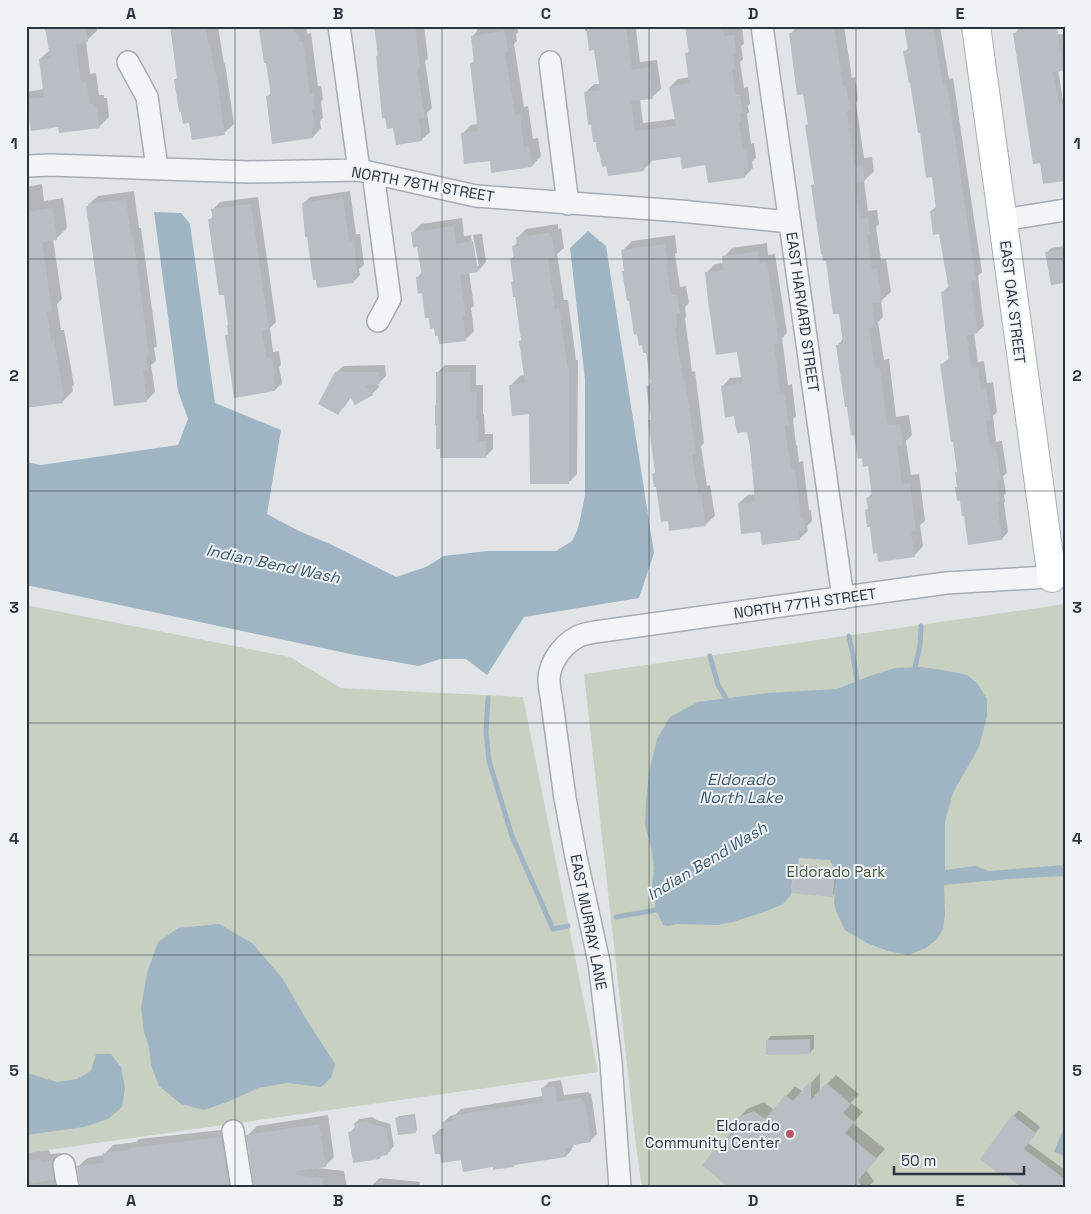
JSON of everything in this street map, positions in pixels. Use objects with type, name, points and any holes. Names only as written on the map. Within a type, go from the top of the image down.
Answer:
[{"type":"street","points":[[339,26],[390,299],[378,321]]},
{"type":"street","name":"EAST HARVARD STREET","points":[[762,26],[843,598]]},
{"type":"street","name":"EAST OAK STREET","points":[[976,26],[1016,324],[1058,577]]},
{"type":"street","points":[[128,62],[146,97],[157,168]]},
{"type":"street","points":[[550,62],[568,204]]},
{"type":"street","name":"NORTH 78TH STREET","points":[[26,166],[51,165],[249,172],[366,171],[476,196],[680,211],[790,222]]},
{"type":"street","points":[[1003,220],[1065,210]]},
{"type":"street","name":"NORTH 77TH STREET","points":[[555,658],[570,642],[580,636],[595,632],[946,583],[1058,577]]},
{"type":"street","name":"EAST MURRAY LANE","points":[[555,658],[549,680],[553,717],[576,857],[599,962],[611,1062],[614,1187]]},
{"type":"street","points":[[233,1131],[242,1188]]},
{"type":"street","points":[[64,1164],[68,1188]]},
{"type":"green space","name":"Eldorado Park","points":[[1065,604],[1065,1188],[642,1188],[584,674]]},
{"type":"green space","points":[[26,605],[290,657],[341,688],[523,697],[598,1072],[26,1153]]},
{"type":"water","points":[[154,212],[181,213],[190,224],[215,403],[281,430],[267,514],[396,577],[426,567],[444,556],[487,551],[556,551],[572,541],[577,531],[585,495],[585,379],[570,248],[588,231],[606,246],[654,553],[639,598],[524,617],[487,675],[466,659],[440,659],[419,666],[355,655],[26,585],[26,462],[41,465],[178,445],[188,419],[178,391]]},
{"type":"water","name":"Eldorado North Lake","points":[[921,667],[967,675],[977,683],[987,699],[987,716],[979,747],[953,793],[945,822],[945,870],[975,866],[989,871],[1065,865],[1065,876],[944,885],[945,915],[943,929],[937,939],[926,948],[909,955],[888,951],[867,943],[845,930],[834,903],[836,868],[834,868],[830,860],[799,858],[798,866],[793,866],[791,895],[783,904],[767,911],[718,925],[663,925],[656,910],[652,888],[654,868],[652,851],[645,825],[649,772],[657,739],[670,717],[698,702],[767,693],[837,689],[895,668]]},
{"type":"water","points":[[219,924],[252,943],[283,979],[335,1064],[331,1078],[321,1087],[287,1083],[258,1088],[204,1110],[181,1104],[159,1086],[151,1065],[141,1008],[147,973],[158,942],[178,928]]},
{"type":"water","points":[[96,1054],[111,1054],[121,1067],[125,1088],[122,1107],[108,1119],[84,1127],[26,1135],[26,1075],[30,1074],[57,1082],[77,1079],[91,1071]]},
{"type":"water","points":[[1065,1125],[1065,1156],[1054,1152]]},
{"type":"building","points":[[45,26],[86,26],[88,42],[76,44],[81,83],[87,82],[89,104],[94,104],[97,107],[100,128],[59,133],[58,127],[31,131],[26,99],[44,97],[39,59],[50,58]]},
{"type":"building","points":[[170,26],[206,26],[208,45],[210,44],[216,72],[225,135],[192,140],[189,123],[183,124],[181,112],[179,112],[174,79],[177,79]]},
{"type":"building","points":[[294,26],[295,33],[298,33],[299,41],[303,41],[310,94],[313,94],[315,109],[312,109],[315,127],[312,128],[313,138],[272,144],[266,96],[271,96],[259,30]]},
{"type":"building","points":[[374,26],[415,26],[420,68],[417,69],[425,118],[419,118],[422,141],[396,145],[393,128],[387,129],[385,118],[382,118]]},
{"type":"building","points":[[586,26],[626,26],[632,70],[649,67],[653,99],[631,101],[635,131],[676,126],[669,87],[689,83],[685,53],[689,53],[685,26],[723,26],[724,36],[734,35],[736,53],[733,54],[735,69],[732,69],[736,95],[740,95],[743,113],[740,113],[741,122],[739,122],[743,151],[746,151],[748,167],[744,168],[745,178],[708,183],[705,165],[682,169],[680,157],[643,162],[644,171],[608,176],[606,166],[602,167],[596,142],[593,142],[591,125],[588,125],[584,92],[600,90],[594,50],[589,51]]},
{"type":"building","points":[[798,26],[834,26],[843,86],[846,86],[850,110],[847,111],[855,166],[863,165],[865,181],[855,183],[860,219],[868,218],[870,235],[867,235],[872,269],[877,268],[882,302],[872,303],[875,327],[869,328],[875,368],[880,368],[887,425],[900,424],[903,445],[897,446],[902,484],[910,483],[916,531],[911,532],[915,557],[878,562],[877,553],[873,554],[870,527],[867,527],[865,510],[868,509],[866,498],[872,497],[868,466],[863,467],[862,458],[858,459],[854,435],[851,436],[847,407],[845,407],[836,345],[843,344],[839,314],[833,314],[826,261],[823,261],[821,254],[811,185],[814,184],[805,125],[808,125],[803,94],[797,95],[789,33],[798,32]]},
{"type":"building","points":[[904,26],[933,26],[943,85],[947,84],[976,280],[971,281],[978,333],[967,335],[971,368],[978,367],[981,389],[986,388],[991,420],[986,421],[990,448],[996,447],[1001,480],[997,481],[1002,540],[968,545],[964,516],[962,516],[960,501],[957,501],[955,472],[957,472],[940,364],[949,363],[941,292],[949,291],[939,234],[933,235],[930,211],[936,210],[932,177],[926,178],[920,133],[918,133],[903,51],[908,50]]},
{"type":"building","points":[[1018,26],[1057,26],[1063,71],[1053,72],[1059,104],[1065,103],[1065,181],[1043,184],[1040,163],[1033,164],[1013,33],[1019,32]]},
{"type":"building","points":[[505,31],[508,51],[505,52],[515,115],[520,114],[524,147],[529,146],[532,167],[491,173],[490,161],[464,164],[461,133],[478,131],[470,64],[474,63],[471,36]]},
{"type":"building","points":[[343,197],[349,241],[354,240],[357,273],[352,274],[354,283],[317,288],[316,280],[313,280],[307,237],[305,237],[302,203]]},
{"type":"building","points":[[126,199],[131,236],[133,235],[149,355],[146,356],[148,370],[143,371],[147,402],[114,406],[86,206],[88,204]]},
{"type":"building","points":[[251,204],[269,330],[262,331],[266,358],[272,357],[275,373],[273,374],[275,391],[234,398],[225,335],[228,335],[228,325],[224,295],[219,295],[208,219],[213,219],[211,209]]},
{"type":"building","points":[[53,208],[57,240],[42,242],[52,311],[47,312],[51,340],[54,339],[64,397],[62,397],[63,403],[26,408],[26,212]]},
{"type":"building","points":[[454,226],[456,244],[473,241],[478,272],[460,275],[466,316],[463,316],[466,341],[439,344],[434,328],[430,329],[429,318],[425,318],[422,293],[418,294],[416,277],[422,277],[417,247],[413,248],[411,232]]},
{"type":"building","points":[[549,233],[549,237],[552,237],[555,258],[548,259],[555,309],[559,308],[569,369],[569,484],[530,484],[529,414],[512,416],[509,385],[525,383],[519,341],[521,340],[511,282],[513,281],[510,259],[514,258],[512,246],[517,245],[516,237]]},
{"type":"building","points":[[665,244],[671,295],[677,295],[680,313],[676,314],[677,327],[675,328],[696,454],[692,454],[698,494],[701,494],[706,526],[669,531],[668,521],[661,522],[656,487],[654,487],[652,474],[655,473],[648,420],[651,420],[646,386],[651,385],[646,353],[643,353],[642,345],[639,346],[637,334],[634,335],[622,271],[624,271],[621,250]]},
{"type":"building","points":[[1065,249],[1065,283],[1051,285],[1045,252]]},
{"type":"building","points":[[759,251],[760,263],[767,262],[779,343],[774,344],[780,393],[784,392],[789,425],[785,425],[788,453],[791,470],[795,469],[801,518],[803,517],[805,530],[799,531],[800,540],[762,545],[760,532],[741,534],[738,503],[755,501],[750,447],[747,432],[737,433],[734,416],[725,418],[721,386],[742,383],[737,352],[716,355],[705,272],[723,270],[722,256]]},
{"type":"building","points":[[335,372],[379,372],[380,384],[366,386],[373,395],[355,405],[350,397],[338,415],[318,404]]},
{"type":"building","points":[[436,372],[470,372],[470,392],[477,392],[476,420],[478,420],[478,441],[486,441],[486,458],[440,458],[440,449],[436,449]]},
{"type":"building","points":[[794,867],[835,870],[833,897],[791,893]]},
{"type":"building","points":[[810,1039],[810,1054],[766,1055],[766,1040]]},
{"type":"building","name":"Eldorado Community Center","points":[[811,1080],[811,1100],[826,1083],[851,1104],[843,1113],[854,1122],[845,1133],[877,1159],[858,1180],[863,1188],[729,1188],[702,1165],[721,1141],[741,1129],[736,1118],[754,1111],[765,1119],[785,1095],[793,1101]]},
{"type":"building","points":[[555,1086],[557,1102],[582,1098],[586,1105],[591,1142],[565,1148],[566,1157],[514,1165],[514,1167],[493,1170],[493,1167],[463,1172],[461,1160],[441,1163],[440,1154],[435,1154],[432,1135],[444,1133],[442,1122],[453,1121],[453,1115],[543,1102],[541,1088]]},
{"type":"building","points":[[413,1115],[416,1133],[398,1135],[395,1118]]},
{"type":"building","points":[[1012,1115],[1036,1133],[1024,1149],[1065,1179],[1065,1188],[1022,1188],[1005,1174],[1003,1177],[980,1159]]},
{"type":"building","points":[[367,1121],[386,1128],[390,1152],[387,1152],[388,1155],[380,1156],[380,1159],[353,1163],[348,1132],[355,1131],[354,1123]]},
{"type":"building","points":[[319,1124],[326,1167],[296,1171],[296,1175],[323,1178],[322,1188],[254,1188],[246,1135]]},
{"type":"building","points":[[221,1137],[229,1188],[80,1188],[77,1166],[104,1163],[102,1153]]},
{"type":"building","points":[[41,1159],[41,1162],[52,1161],[54,1180],[26,1184],[26,1161]]},
{"type":"waterway","points":[[915,667],[920,646],[921,626]]},
{"type":"waterway","points":[[849,636],[857,681]]},
{"type":"waterway","points":[[710,656],[718,685],[726,698]]},
{"type":"waterway","name":"Indian Bend Wash","points":[[488,698],[486,732],[489,761],[512,836],[553,929],[568,926]]},
{"type":"waterway","name":"Indian Bend Wash","points":[[616,917],[656,910],[661,907]]},
{"type":"place","name":"Eldorado Community Center","points":[[790,1134]]}]
